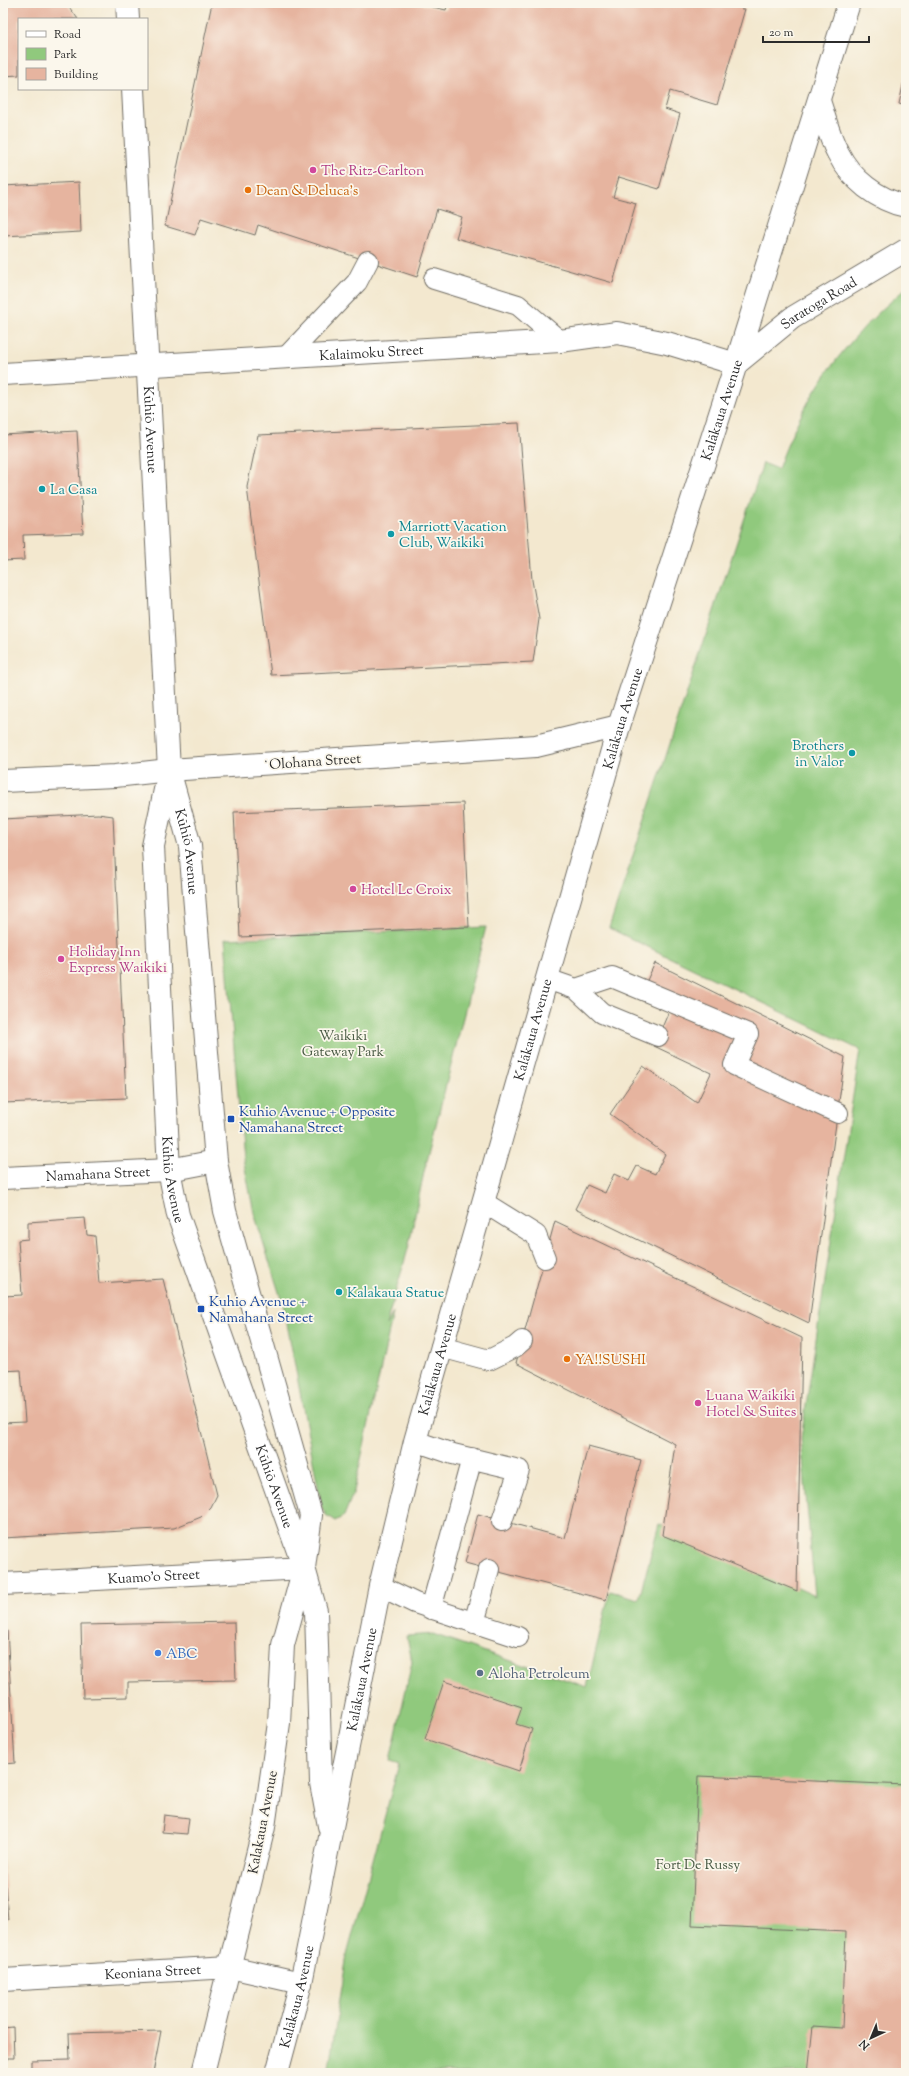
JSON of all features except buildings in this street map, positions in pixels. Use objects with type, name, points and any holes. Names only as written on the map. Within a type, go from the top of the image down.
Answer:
[{"type":"street","points":[[128,3],[128,18]]},
{"type":"street","name":"Kalākaua Avenue","points":[[277,2073],[301,1983],[380,1586],[415,1441],[619,726],[736,364],[849,3]]},
{"type":"street","name":"Kūhiō Avenue","points":[[132,90],[149,366],[169,770],[190,846],[216,1161],[225,1211],[311,1515],[304,1568]]},
{"type":"street","points":[[819,101],[838,153],[854,175],[862,184],[880,197],[906,206]]},
{"type":"street","name":"Saratoga Road","points":[[736,364],[792,318],[906,250]]},
{"type":"street","name":"Kalaimoku Street","points":[[3,374],[560,341],[617,333],[667,343],[736,364]]},
{"type":"street","name":"ʻOlohana Street","points":[[3,781],[115,776],[169,770],[536,746],[619,726]]},
{"type":"street","name":"Kūhiō Avenue","points":[[169,770],[153,846],[169,1170],[178,1215],[304,1568],[316,1611],[320,1783],[331,1837]]},
{"type":"street","name":"Namahana Street","points":[[3,1178],[169,1170],[216,1161]]},
{"type":"street","name":"Kuamo'o Street","points":[[3,1584],[304,1568]]},
{"type":"street","name":"Kalakaua Avenue","points":[[203,2073],[264,1827],[279,1723],[283,1645],[304,1568]]},
{"type":"street","name":"Keoniana Street","points":[[3,1980],[230,1967],[301,1983]]},
{"type":"lane","points":[[287,356],[366,281],[368,261]]},
{"type":"lane","points":[[434,279],[518,305],[560,341]]},
{"type":"lane","points":[[576,989],[612,977],[748,1034],[734,1065],[838,1113]]},
{"type":"lane","points":[[546,979],[576,989],[602,1013],[658,1036]]},
{"type":"lane","points":[[483,1202],[536,1235],[545,1258]]},
{"type":"lane","points":[[441,1347],[489,1360],[515,1347],[522,1341]]},
{"type":"lane","points":[[415,1441],[519,1470],[502,1521]]},
{"type":"lane","points":[[431,1609],[472,1458]]},
{"type":"lane","points":[[474,1623],[489,1569]]},
{"type":"lane","points":[[380,1586],[431,1609],[518,1637]]},
{"type":"green space","name":"Fort De Russy","points":[[906,288],[906,2073],[328,2073],[347,1955],[399,1764],[390,1761],[412,1662],[407,1636],[433,1634],[587,1687],[610,1591],[639,1599],[659,1524],[815,1596],[801,1438],[860,1050],[609,928],[763,463],[778,469],[801,416],[814,392],[829,370],[864,328]]},
{"type":"green space","name":"Waikīkī Gateway Park","points":[[486,927],[424,1172],[408,1249],[386,1325],[393,1313],[354,1491],[344,1516],[335,1521],[326,1515],[322,1508],[284,1308],[254,1213],[243,1158],[225,939]]},
{"type":"place","name":"The Ritz-Carlton","points":[[313,170]]},
{"type":"place","name":"Dean & Deluca’s","points":[[248,190]]},
{"type":"place","name":"La Casa","points":[[42,489]]},
{"type":"place","name":"Marriott Vacation Club, Waikiki","points":[[391,534]]},
{"type":"place","name":"Brothers in Valor","points":[[852,753]]},
{"type":"place","name":"Hotel Le Croix","points":[[353,889]]},
{"type":"place","name":"Holiday Inn Express Waikiki","points":[[61,959]]},
{"type":"place","name":"Kuhio Avenue + Opposite Namahana Street","points":[[231,1119]]},
{"type":"place","name":"Kalakaua Statue","points":[[339,1292]]},
{"type":"place","name":"Kuhio Avenue + Namahana Street","points":[[201,1309]]},
{"type":"place","name":"YA!!SUSHI","points":[[567,1359]]},
{"type":"place","name":"Luana Waikiki Hotel & Suites","points":[[698,1403]]},
{"type":"place","name":"ABC","points":[[158,1653]]},
{"type":"place","name":"Aloha Petroleum","points":[[480,1673]]}]
